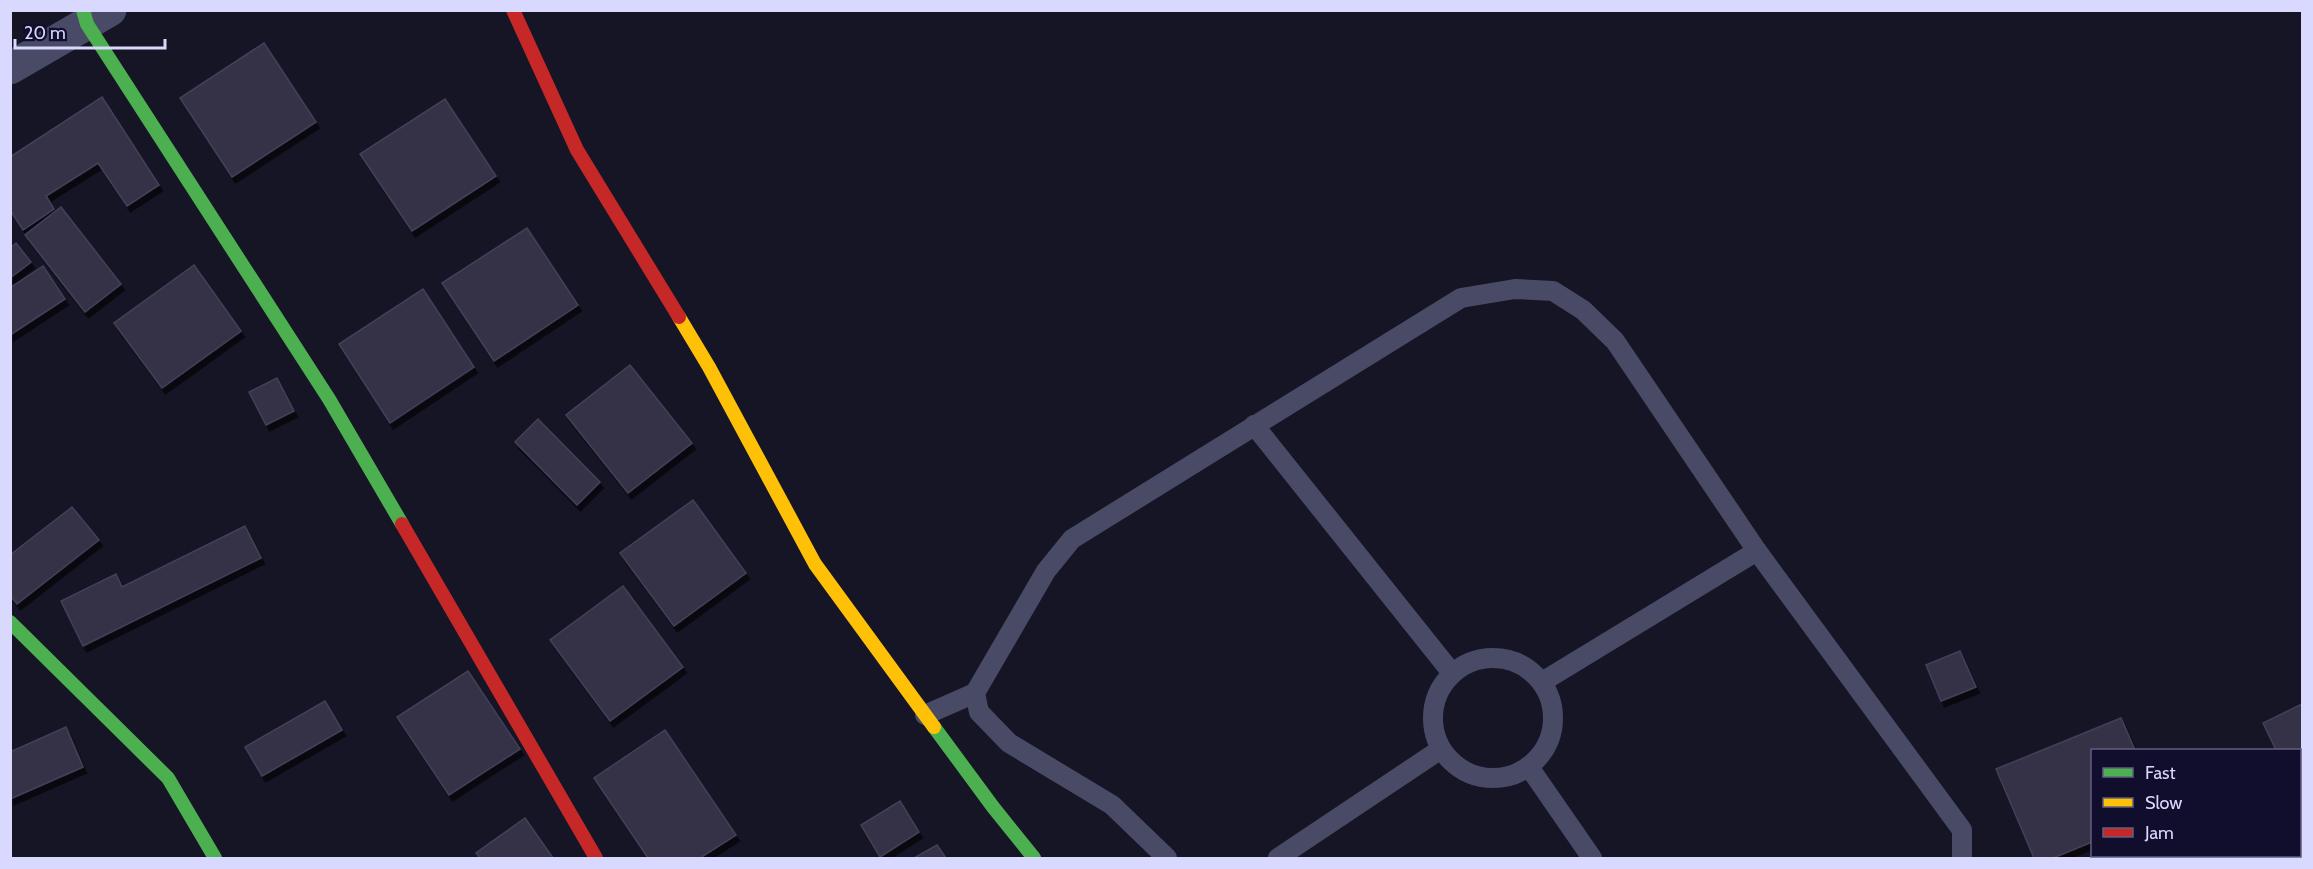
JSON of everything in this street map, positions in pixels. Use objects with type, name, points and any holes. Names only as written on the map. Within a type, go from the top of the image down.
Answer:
[{"type":"street","points":[[513,10],[577,150],[709,368],[815,564],[993,807],[1034,858]]},
{"type":"street","points":[[10,69],[93,15],[329,399],[596,858]]},
{"type":"street","points":[[10,622],[168,778],[215,858]]},
{"type":"lane","points":[[925,715],[975,693],[1047,571],[1072,539],[1461,298],[1515,289],[1553,291],[1582,310],[1615,341],[1757,550],[1962,830],[1962,858]]},
{"type":"lane","points":[[1254,425],[1452,674]]},
{"type":"lane","points":[[1542,682],[1757,550]]},
{"type":"lane","points":[[1489,657],[1510,659],[1528,668],[1542,682],[1551,699],[1554,718],[1551,736],[1543,754],[1529,767],[1511,776],[1492,779],[1472,775],[1454,764],[1441,749],[1433,730],[1433,709],[1439,690],[1452,674],[1469,662],[1489,657]]},
{"type":"lane","points":[[975,693],[979,712],[1009,743],[1112,805],[1167,858]]},
{"type":"lane","points":[[1278,858],[1441,749]]},
{"type":"lane","points":[[1529,767],[1592,858]]},
{"type":"building","points":[[264,43],[316,122],[232,177],[180,98]]},
{"type":"building","points":[[102,97],[159,185],[127,206],[98,163],[46,196],[54,209],[23,230],[10,210],[10,157]]},
{"type":"building","points":[[445,99],[496,176],[412,231],[360,154]]},
{"type":"building","points":[[61,207],[121,284],[85,312],[25,235]]},
{"type":"building","points":[[527,228],[578,305],[494,361],[442,283]]},
{"type":"building","points":[[16,243],[31,262],[10,278],[10,248]]},
{"type":"building","points":[[194,265],[241,331],[162,388],[114,323]]},
{"type":"building","points":[[43,266],[65,299],[10,335],[10,288]]},
{"type":"building","points":[[423,289],[474,367],[390,423],[339,344]]},
{"type":"building","points":[[630,365],[692,443],[628,493],[566,415]]},
{"type":"building","points":[[277,378],[294,411],[266,425],[249,392]]},
{"type":"building","points":[[538,419],[600,482],[577,505],[515,442]]},
{"type":"building","points":[[693,500],[746,573],[674,626],[620,553]]},
{"type":"building","points":[[72,507],[99,540],[17,604],[10,595],[10,555]]},
{"type":"building","points":[[245,526],[261,558],[83,646],[61,601],[116,574],[122,587]]},
{"type":"building","points":[[623,586],[683,667],[610,721],[550,640]]},
{"type":"building","points":[[1960,651],[1976,687],[1941,701],[1926,665]]},
{"type":"building","points":[[468,671],[520,749],[449,795],[397,717]]},
{"type":"building","points":[[325,701],[342,730],[262,776],[245,747]]},
{"type":"building","points":[[2302,704],[2302,752],[2301,749],[2276,749],[2263,723]]},
{"type":"building","points":[[2121,718],[2135,749],[2091,749],[2091,842],[2053,858],[2034,858],[1996,769]]},
{"type":"building","points":[[66,727],[83,767],[10,799],[10,752]]},
{"type":"building","points":[[665,730],[736,835],[700,858],[648,858],[594,778]]},
{"type":"building","points":[[900,801],[919,832],[880,857],[861,825]]},
{"type":"building","points":[[525,818],[553,858],[480,858],[476,853]]},
{"type":"building","points":[[937,845],[946,858],[914,858]]},
{"type":"traffic: fast","points":[[83,10],[87,24],[329,399],[402,524]]},
{"type":"traffic: fast","points":[[10,622],[168,778],[215,858]]},
{"type":"traffic: fast","points":[[934,727],[1034,858]]},
{"type":"traffic: slow","points":[[679,317],[709,367],[815,564],[934,727]]},
{"type":"traffic: jam","points":[[513,10],[577,150],[679,317]]},
{"type":"traffic: jam","points":[[402,524],[596,858]]}]
